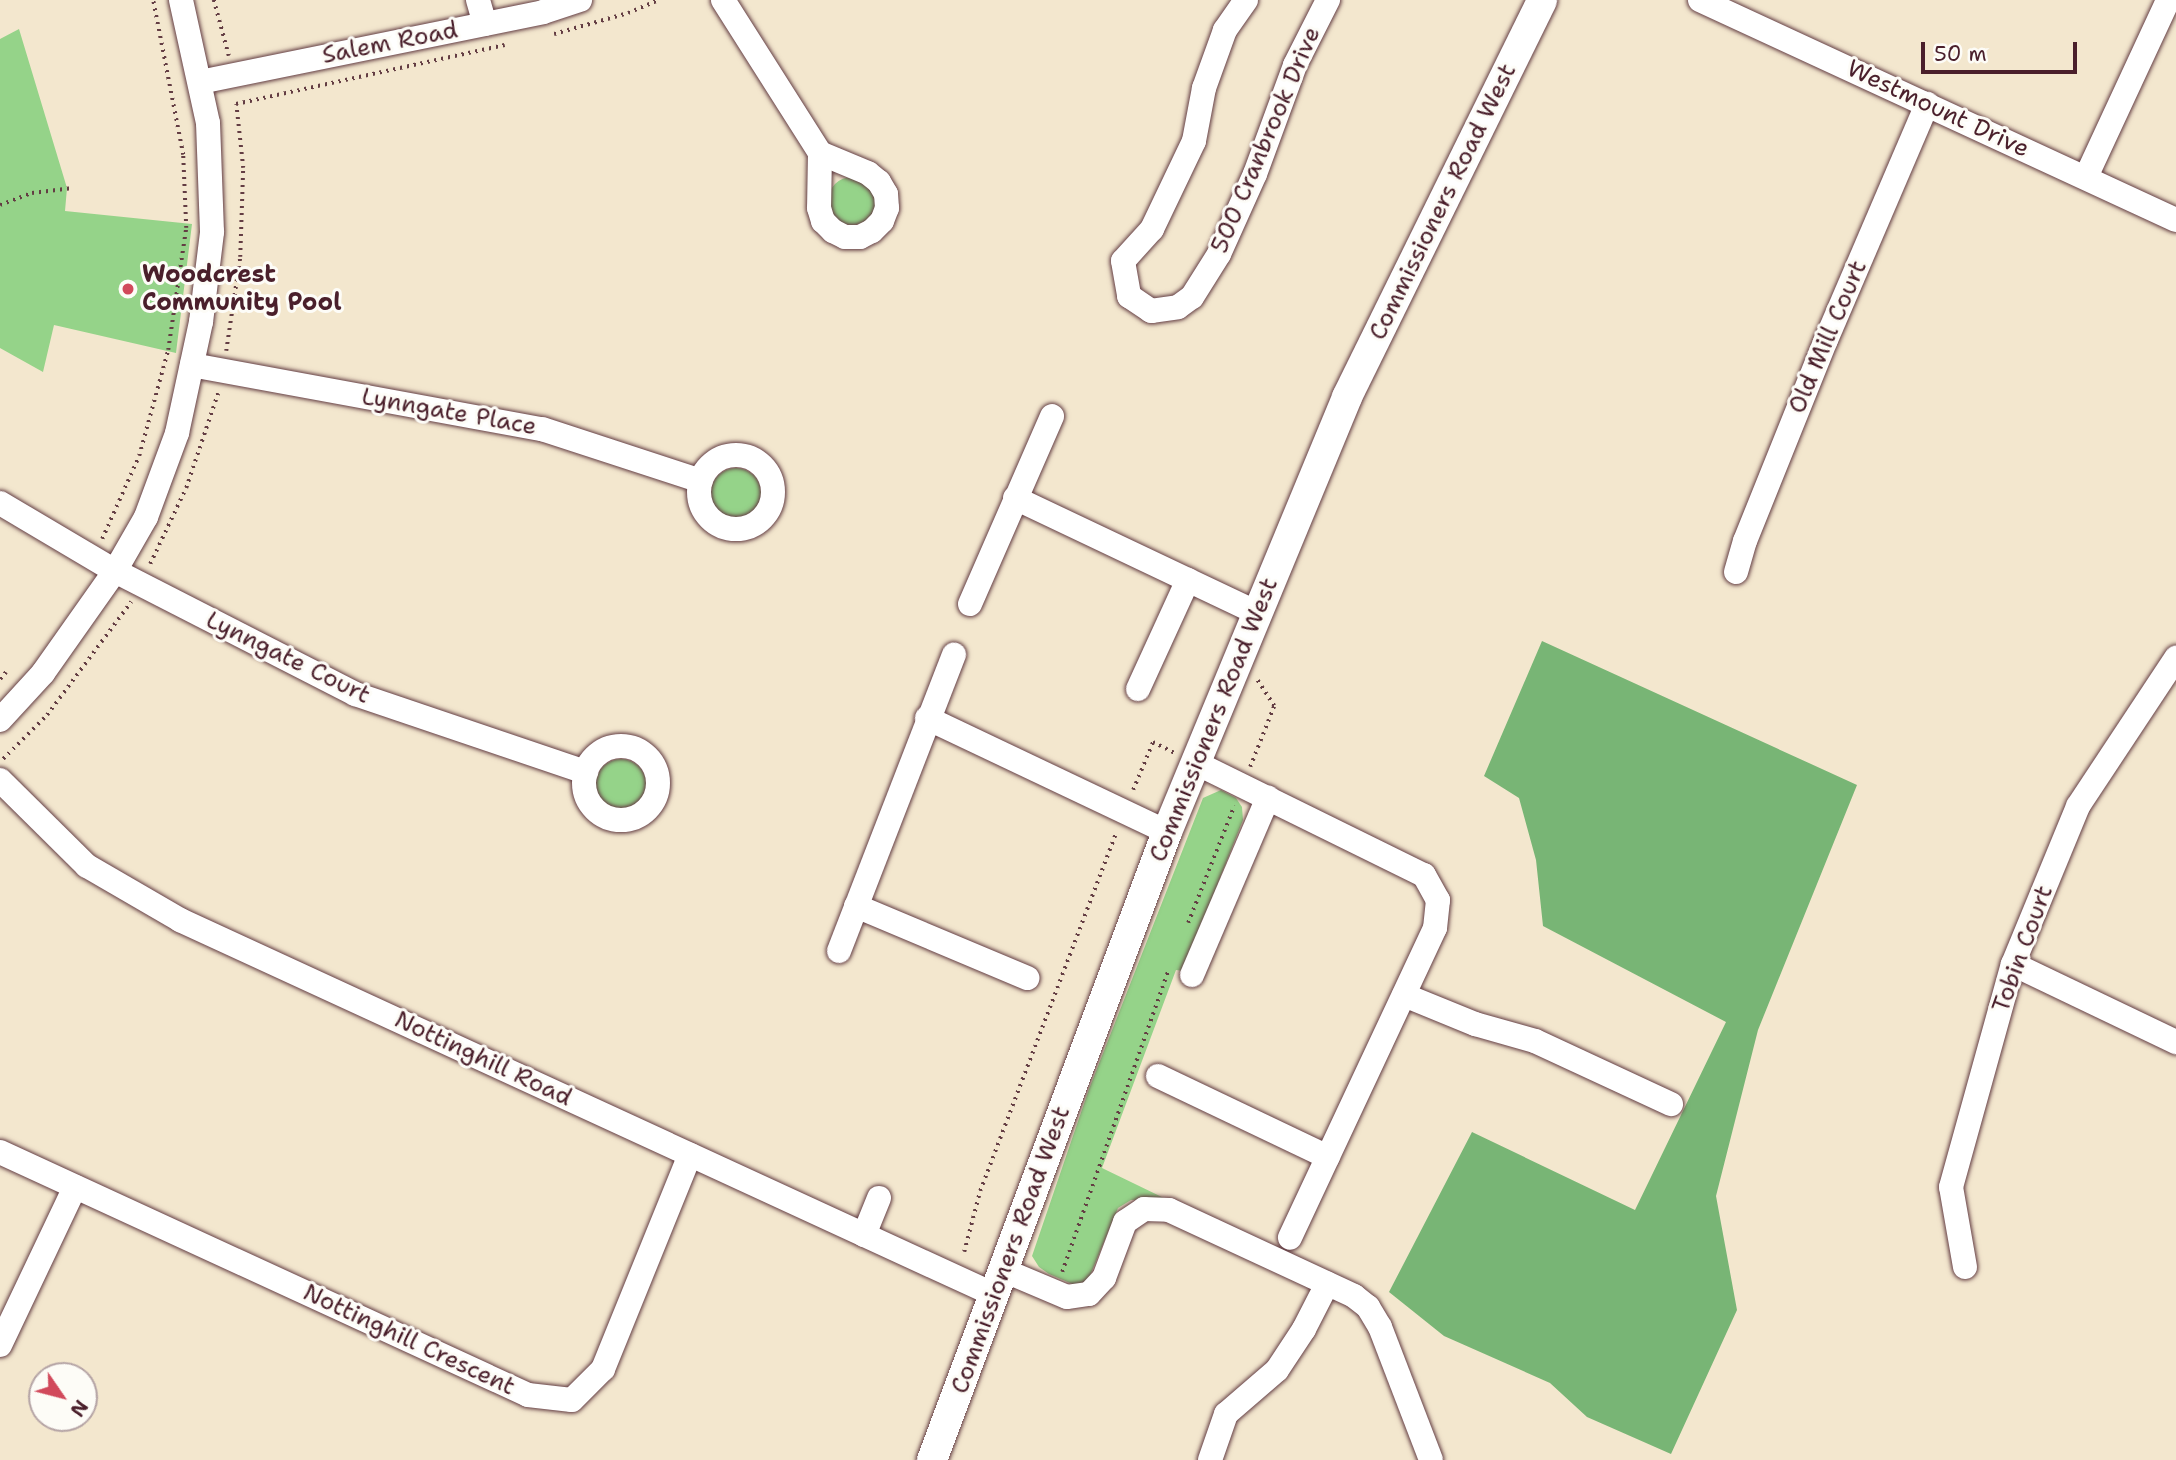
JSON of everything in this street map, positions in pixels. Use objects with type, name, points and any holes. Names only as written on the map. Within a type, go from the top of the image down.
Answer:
[{"type":"main road","name":"Commissioners Road West","points":[[932,1460],[1167,832],[1240,655],[1348,397],[1542,0]]},
{"type":"street","points":[[0,720],[43,673],[115,571],[146,517],[177,433],[201,322],[212,232],[208,123],[181,0]]},
{"type":"street","points":[[478,0],[485,24]]},
{"type":"street","name":"Salem Road","points":[[200,82],[543,12],[580,0]]},
{"type":"street","points":[[723,0],[821,153]]},
{"type":"street","name":"500 Cranbrook Drive","points":[[1246,0],[1225,30],[1204,88],[1194,141],[1152,229],[1123,261],[1129,296],[1151,311],[1178,307],[1192,297],[1219,254],[1255,174],[1294,65],[1328,0]]},
{"type":"street","name":"Westmount Drive","points":[[1700,0],[2176,220]]},
{"type":"street","points":[[2086,177],[2168,0]]},
{"type":"street","name":"Old Mill Court","points":[[1736,572],[1745,541],[1826,340],[1927,104]]},
{"type":"street","name":"Lynngate Place","points":[[192,365],[542,429],[701,481]]},
{"type":"street","points":[[970,604],[1052,416]]},
{"type":"street","points":[[1015,498],[1258,613]]},
{"type":"street","name":"Lynngate Court","points":[[0,503],[115,571],[355,694],[586,772]]},
{"type":"street","points":[[1138,689],[1188,580]]},
{"type":"street","points":[[839,951],[954,654]]},
{"type":"street","name":"Tobin Court","points":[[1965,1267],[1951,1188],[2013,964],[2078,806],[2176,658]]},
{"type":"street","points":[[927,718],[1167,832]]},
{"type":"street","points":[[1196,763],[1424,875],[1438,900],[1436,928],[1290,1238]]},
{"type":"street","name":"Nottinghill Road","points":[[1,770],[87,866],[180,919],[864,1235],[999,1283],[1055,1292],[1067,1297],[1089,1294],[1104,1278],[1125,1222],[1144,1209],[1169,1210],[1327,1283]]},
{"type":"street","points":[[1192,975],[1268,798]]},
{"type":"street","points":[[856,906],[1027,978]]},
{"type":"street","points":[[2013,964],[2176,1042]]},
{"type":"street","points":[[1404,995],[1475,1024],[1535,1041],[1671,1104]]},
{"type":"street","points":[[1158,1076],[1328,1157]]},
{"type":"street","name":"Nottinghill Crescent","points":[[0,1152],[528,1395],[572,1400],[603,1369],[690,1155]]},
{"type":"street","points":[[0,1345],[75,1186]]},
{"type":"street","points":[[864,1235],[879,1198]]},
{"type":"street","points":[[1210,1460],[1226,1414],[1277,1370],[1304,1329],[1327,1283],[1368,1307],[1380,1327],[1431,1460]]},
{"type":"path","points":[[90,534],[102,541],[139,456],[168,350],[186,228],[183,155],[153,0]]},
{"type":"path","points":[[214,0],[231,66]]},
{"type":"path","points":[[544,36],[595,24],[658,0]]},
{"type":"path","points":[[1,770],[89,661],[141,584],[186,488],[205,437],[223,371],[240,257],[243,168],[236,104],[517,42]]},
{"type":"path","points":[[0,205],[32,193],[71,188]]},
{"type":"path","points":[[1183,935],[1275,706],[1240,655]]},
{"type":"path","points":[[0,679],[6,672]]},
{"type":"path","points":[[964,1252],[980,1191],[1124,811],[1153,742],[1196,763]]},
{"type":"path","points":[[1055,1292],[1173,960]]},
{"type":"green space","points":[[19,29],[67,188],[65,211],[192,224],[176,353],[54,325],[43,372],[0,348],[0,39]]},
{"type":"green space","points":[[852,177],[869,184],[876,201],[869,218],[852,225],[835,218],[828,201],[835,184]]},
{"type":"green space","points":[[736,468],[754,475],[761,493],[754,511],[736,518],[718,511],[711,493],[718,475]]},
{"type":"green space","points":[[1542,641],[1857,785],[1758,1030],[1716,1196],[1737,1310],[1671,1454],[1587,1417],[1550,1383],[1444,1336],[1389,1292],[1472,1132],[1635,1210],[1726,1022],[1543,926],[1536,860],[1519,798],[1484,776]]},
{"type":"green space","points":[[621,759],[639,766],[646,784],[639,802],[621,809],[603,802],[596,784],[603,766]]},
{"type":"green space","points":[[1221,790],[1236,798],[1242,807],[1243,820],[1183,971],[1176,970],[1102,1168],[1166,1199],[1131,1200],[1118,1208],[1087,1283],[1077,1286],[1049,1274],[1039,1267],[1032,1256],[1089,1089],[1203,798]]},
{"type":"place","name":"Woodcrest Community Pool","points":[[128,289]]}]
